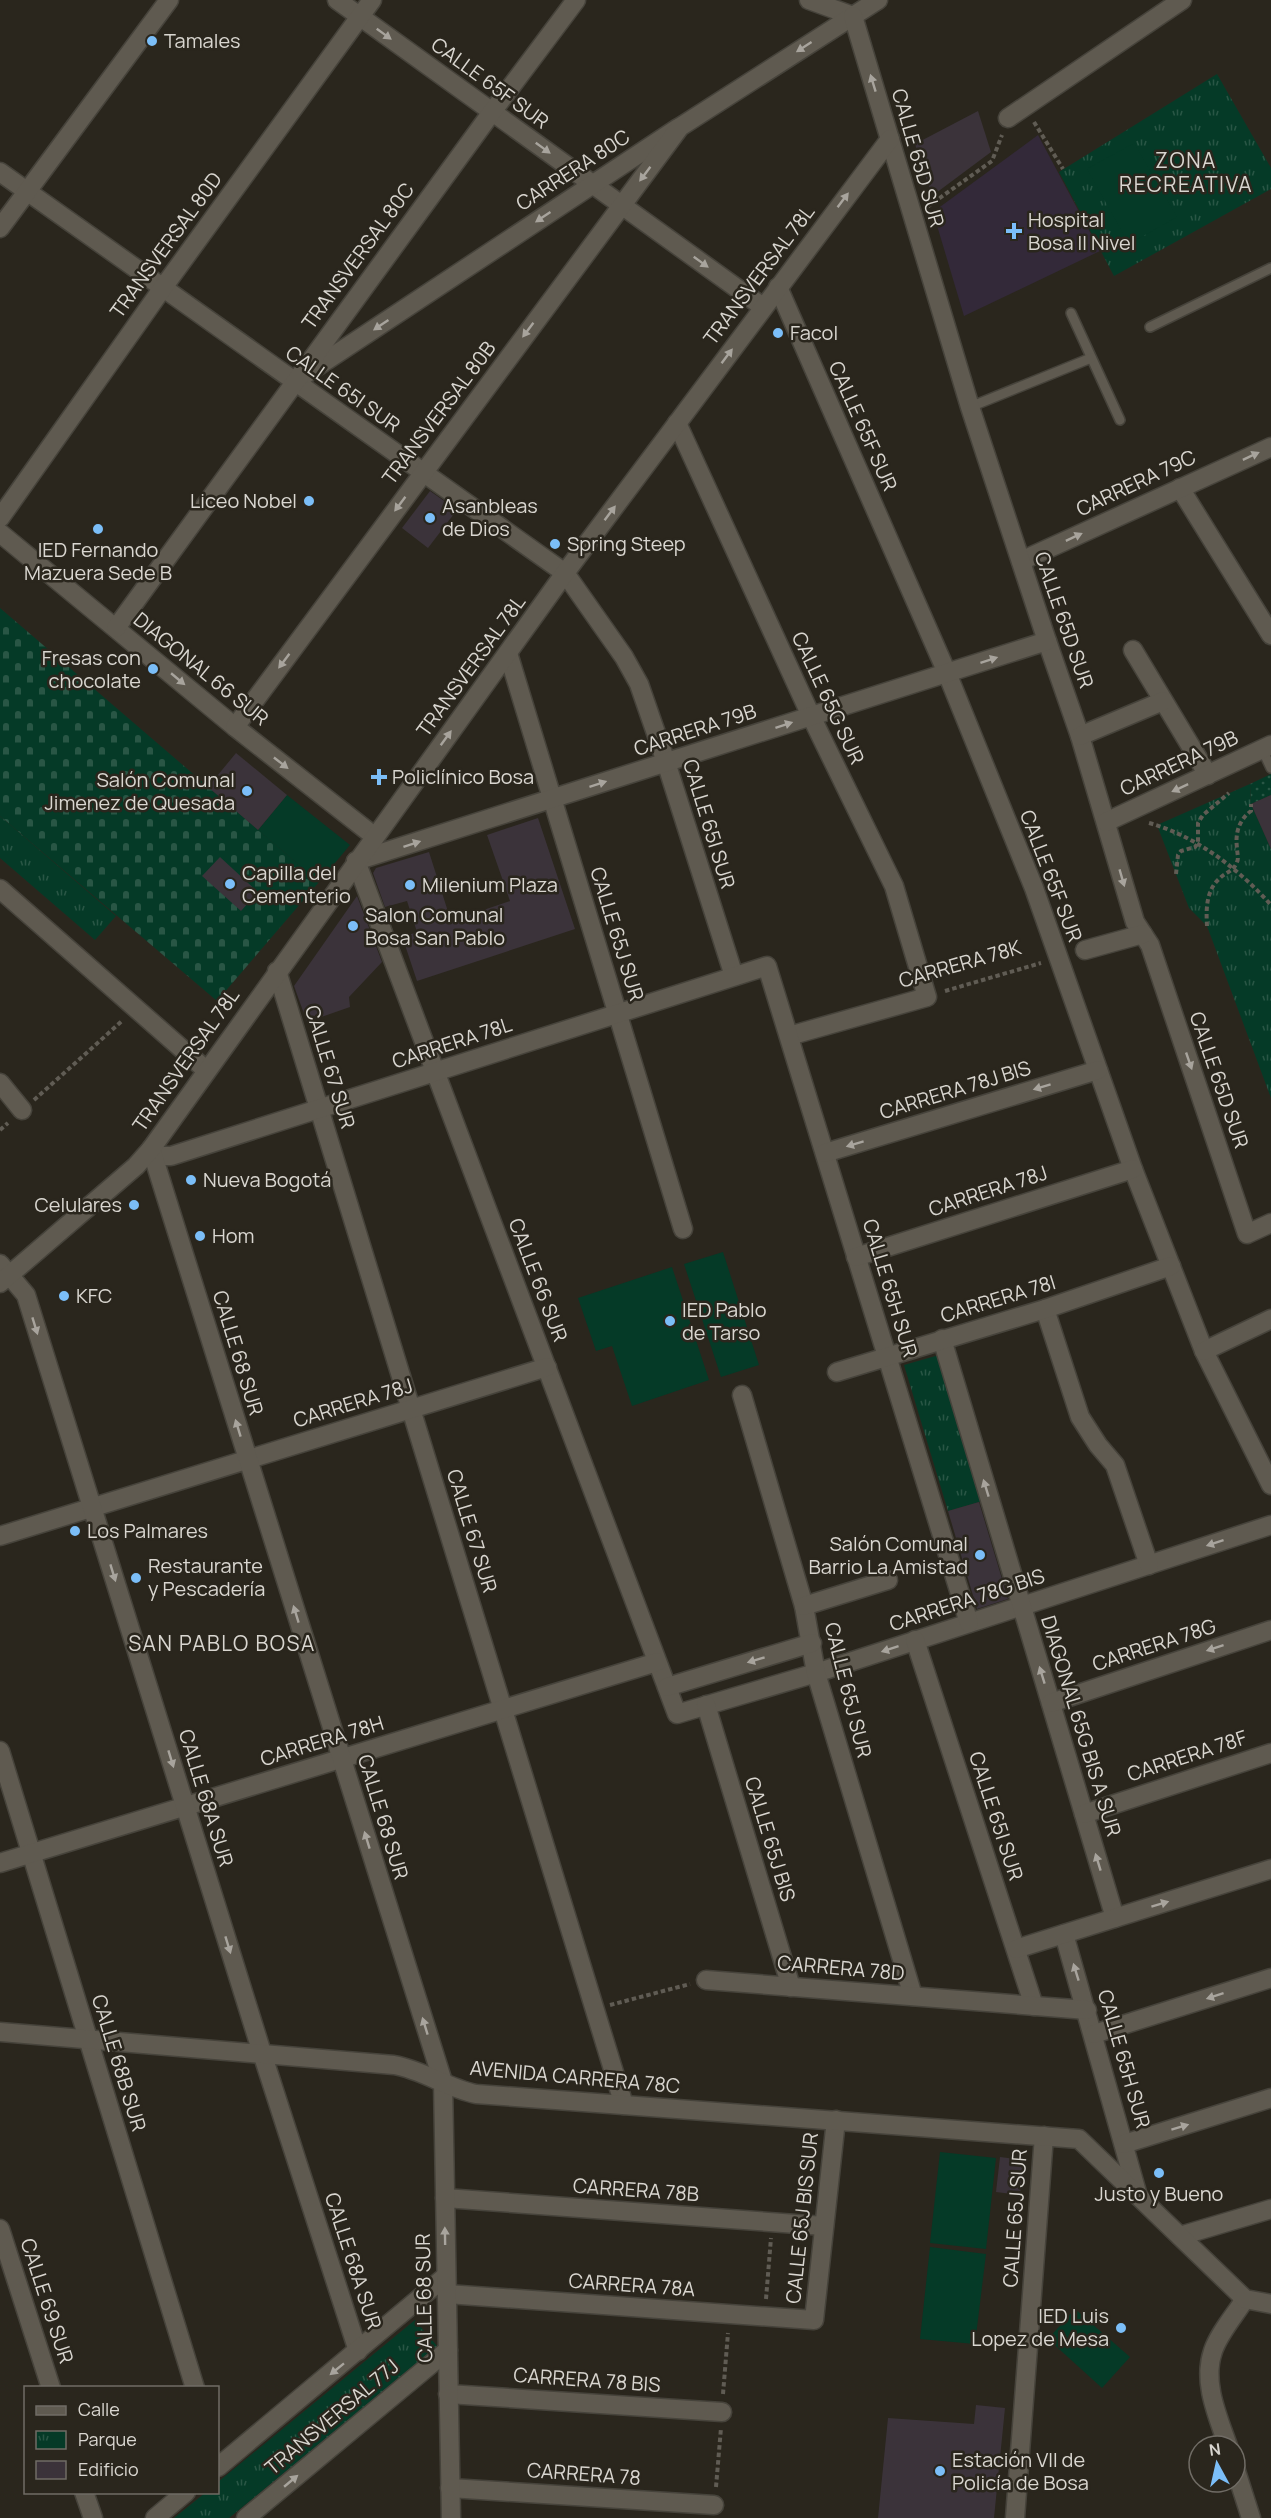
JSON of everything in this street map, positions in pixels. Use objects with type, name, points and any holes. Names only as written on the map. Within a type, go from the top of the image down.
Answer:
[{"type":"street","points":[[0,228],[169,0]]},
{"type":"street","name":"CALLE 65F SUR","points":[[337,0],[763,307]]},
{"type":"street","name":"TRANSVERSAL 80D","points":[[0,518],[162,289],[372,0]]},
{"type":"street","name":"TRANSVERSAL 80C","points":[[116,628],[576,0]]},
{"type":"street","points":[[809,0],[853,16]]},
{"type":"street","name":"CARRERA 80C","points":[[294,382],[592,184],[878,0]]},
{"type":"street","points":[[1008,118],[1182,0]]},
{"type":"street","name":"CALLE 65D SUR","points":[[853,16],[970,406],[1080,736],[1135,922],[1150,945],[1247,1234],[1271,1223]]},
{"type":"street","name":"TRANSVERSAL 80B","points":[[235,727],[680,127]]},
{"type":"street","name":"TRANSVERSAL 78L","points":[[3,1274],[136,1166],[151,1149],[356,861],[566,573],[890,139]]},
{"type":"street","name":"CALLE 65I SUR","points":[[0,172],[162,289],[566,573],[624,657],[639,684],[734,976]]},
{"type":"street","name":"CALLE 65F SUR","points":[[778,287],[947,673],[1034,888],[1133,1169],[1204,1351],[1266,1461],[1271,1485]]},
{"type":"street","name":"CALLE 65G SUR","points":[[677,423],[811,716],[894,886],[927,997]]},
{"type":"street","name":"CARRERA 79C","points":[[1021,561],[1271,447]]},
{"type":"street","points":[[1180,488],[1271,635]]},
{"type":"street","name":"DIAGONAL 66 SUR","points":[[0,533],[235,727],[375,836]]},
{"type":"street","name":"CARRERA 79B","points":[[356,861],[1047,641]]},
{"type":"street","points":[[1133,650],[1208,775]]},
{"type":"street","name":"CALLE 65J SUR","points":[[508,653],[683,1228]]},
{"type":"street","points":[[1080,736],[1163,701]]},
{"type":"street","name":"CARRERA 79B","points":[[1106,822],[1267,747]]},
{"type":"street","name":"CALLE 66 SUR","points":[[356,861],[676,1714]]},
{"type":"street","points":[[0,889],[206,1070]]},
{"type":"street","points":[[1085,950],[1143,934]]},
{"type":"street","name":"CARRERA 78L","points":[[151,1149],[160,1156],[171,1156],[767,966]]},
{"type":"street","name":"CALLE 65H SUR","points":[[767,966],[969,1623]]},
{"type":"street","name":"CALLE 67 SUR","points":[[277,971],[624,2105]]},
{"type":"street","name":"CARRERA 78K","points":[[789,1036],[927,997]]},
{"type":"street","name":"CARRERA 78J BIS","points":[[825,1153],[1098,1070]]},
{"type":"street","points":[[0,1083],[22,1110]]},
{"type":"street","name":"CALLE 68 SUR","points":[[151,1149],[442,2082],[451,2518]]},
{"type":"street","name":"CARRERA 78J","points":[[856,1257],[1133,1169]]},
{"type":"street","name":"CARRERA 78I","points":[[837,1372],[1045,1309],[1171,1266]]},
{"type":"street","name":"CALLE 68A SUR","points":[[3,1274],[26,1294],[262,2054],[358,2351]]},
{"type":"street","points":[[1045,1309],[1080,1417],[1098,1445],[1115,1465],[1149,1565]]},
{"type":"street","points":[[1204,1351],[1271,1319]]},
{"type":"street","name":"DIAGONAL 65G BIS A SUR","points":[[942,1339],[1115,1918]]},
{"type":"street","name":"CARRERA 78J","points":[[0,1536],[547,1367]]},
{"type":"street","name":"CALLE 65J SUR","points":[[742,1395],[804,1606],[816,1672],[913,1996]]},
{"type":"street","name":"CARRERA 78G BIS","points":[[676,1714],[816,1672],[1271,1525]]},
{"type":"street","points":[[804,1606],[888,1580]]},
{"type":"street","name":"CARRERA 78G","points":[[1051,1703],[1271,1630]]},
{"type":"street","name":"CALLE 65I SUR","points":[[915,1640],[1034,2006]]},
{"type":"street","points":[[667,1687],[812,1643]]},
{"type":"street","name":"CARRERA 78H","points":[[0,1863],[657,1662]]},
{"type":"street","name":"CALLE 65J BIS","points":[[706,1705],[791,1987]]},
{"type":"street","name":"CALLE 68B SUR","points":[[0,1751],[194,2386]]},
{"type":"street","name":"CARRERA 78F","points":[[1084,1814],[1271,1753]]},
{"type":"street","points":[[1016,1949],[1271,1869]]},
{"type":"street","name":"CALLE 65H SUR","points":[[1064,1934],[1138,2196]]},
{"type":"street","points":[[1094,2034],[1271,1978]]},
{"type":"street","name":"CARRERA 78D","points":[[706,1980],[1087,2010]]},
{"type":"street","name":"AVENIDA CARRERA 78C","points":[[0,2032],[394,2065],[409,2067],[476,2094],[1079,2139],[1138,2196]]},
{"type":"street","points":[[1124,2144],[1271,2098]]},
{"type":"street","name":"CALLE 65J BIS SUR","points":[[814,2320],[836,2120]]},
{"type":"street","name":"CALLE 65J SUR","points":[[1015,2518],[1044,2136]]},
{"type":"street","points":[[1138,2196],[1245,2300],[1271,2304]]},
{"type":"street","name":"CARRERA 78B","points":[[445,2198],[824,2226]]},
{"type":"street","points":[[1180,2236],[1271,2209]]},
{"type":"street","name":"CALLE 69 SUR","points":[[0,2229],[50,2386]]},
{"type":"street","name":"TRANSVERSAL 77J","points":[[219,2463],[358,2351],[446,2285]]},
{"type":"street","name":"CARRERA 78A","points":[[446,2285],[814,2320]]},
{"type":"street","points":[[1224,2434],[1209,2374],[1213,2350],[1245,2300]]},
{"type":"street","name":"TRANSVERSAL 77J","points":[[253,2517],[448,2350]]},
{"type":"street","name":"CARRERA 78 BIS","points":[[448,2394],[722,2412]]},
{"type":"street","name":"CARRERA 78","points":[[450,2488],[714,2505]]},
{"type":"street","points":[[84,2494],[93,2518]]},
{"type":"street","points":[[155,2518],[185,2494]]},
{"type":"street","points":[[1243,2494],[1251,2518]]},
{"type":"lane","points":[[1150,327],[1271,268]]},
{"type":"lane","points":[[1071,313],[1120,420]]},
{"type":"lane","points":[[970,406],[1091,358]]},
{"type":"lane","points":[[1267,747],[1271,768]]},
{"type":"path","points":[[1024,106],[1063,169]]},
{"type":"path","points":[[912,218],[992,161],[1008,118]]},
{"type":"path","points":[[1197,843],[1198,823],[1211,807],[1230,793]]},
{"type":"path","points":[[1207,926],[1206,909],[1210,891],[1219,878],[1233,869],[1239,860],[1238,830],[1242,818],[1251,811],[1251,804]]},
{"type":"path","points":[[1147,822],[1197,843],[1233,869],[1271,905]]},
{"type":"path","points":[[1176,874],[1178,855],[1197,843]]},
{"type":"path","name":"CARRERA 78K","points":[[927,997],[1059,958]]},
{"type":"path","points":[[0,1130],[136,1009]]},
{"type":"path","points":[[595,2009],[706,1980]]},
{"type":"path","points":[[765,2317],[772,2222]]},
{"type":"shaded area","name":"Hospital Bosa Il Nivel","points":[[1038,135],[1100,251],[964,316],[933,212]]},
{"type":"green space","points":[[1217,74],[1271,168],[1271,189],[1114,276],[1059,172]]},
{"type":"green space","points":[[1134,143],[1177,217],[1129,244],[1087,169]]},
{"type":"green space","points":[[0,608],[319,882],[217,1001],[0,816]]},
{"type":"green space","points":[[1271,774],[1271,795],[1251,804],[1250,784]]},
{"type":"green space","points":[[1250,784],[1251,804],[1271,849],[1271,1098],[1207,926],[1189,908],[1157,825]]},
{"type":"green space","points":[[287,795],[350,845],[319,882],[258,830]]},
{"type":"green space","points":[[0,816],[116,916],[95,940],[0,858]]},
{"type":"green space","points":[[723,1252],[759,1365],[721,1377],[684,1264]]},
{"type":"green space","points":[[672,1267],[709,1380],[632,1406],[612,1346],[596,1351],[578,1298]]},
{"type":"green space","points":[[939,1355],[983,1501],[948,1511],[904,1365]]},
{"type":"green space","points":[[940,2152],[996,2158],[986,2249],[930,2243]]},
{"type":"green space","points":[[930,2247],[986,2254],[975,2344],[920,2339]]},
{"type":"green space","points":[[1075,2309],[1130,2357],[1102,2388],[1048,2339]]},
{"type":"green space","points":[[415,2320],[438,2347],[229,2518],[174,2518],[204,2494],[219,2494],[219,2481]]},
{"type":"building","points":[[978,111],[991,152],[932,196],[915,144]]},
{"type":"building","name":"Asanbleas de Dios","points":[[430,491],[457,510],[428,548],[402,528]]},
{"type":"building","name":"Salón Comunal Jimenez de Quesada","points":[[236,753],[287,795],[258,830],[208,787]]},
{"type":"building","points":[[1271,795],[1271,849],[1251,804]]},
{"type":"building","points":[[538,818],[575,929],[417,981],[403,939],[399,943],[397,939],[417,932],[407,901],[385,907],[373,873],[376,868],[429,852],[451,921],[510,901],[487,835]]},
{"type":"building","name":"Capilla del Cementerio","points":[[220,857],[258,892],[241,911],[202,876]]},
{"type":"building","name":"Salon Comunal Bosa San Pablo","points":[[357,896],[382,962],[349,997],[350,1007],[307,1022],[294,986]]},
{"type":"building","name":"Salón Comunal Barrio La Amistad","points":[[979,1502],[1008,1599],[977,1609],[948,1511]]},
{"type":"building","points":[[1000,2157],[1024,2160],[1020,2195],[996,2192]]},
{"type":"building","name":"Estación VII de Policía de Bosa","points":[[976,2405],[1005,2408],[994,2518],[878,2518],[888,2418],[974,2424]]},
{"type":"place","name":"Tamales","points":[[152,41]]},
{"type":"place","name":"Hospital Bosa Il Nivel","points":[[1014,231]]},
{"type":"place","name":"Facol","points":[[778,333]]},
{"type":"place","name":"Liceo Nobel","points":[[309,501]]},
{"type":"place","name":"Asanbleas de Dios","points":[[430,518]]},
{"type":"place","name":"IED Fernando Mazuera Sede B","points":[[98,529]]},
{"type":"place","name":"Spring Steep","points":[[555,544]]},
{"type":"place","name":"Fresas con chocolate","points":[[153,669]]},
{"type":"place","name":"Policlínico Bosa","points":[[379,777]]},
{"type":"place","name":"Salón Comunal Jimenez de Quesada","points":[[247,791]]},
{"type":"place","name":"Capilla del Cementerio","points":[[230,884]]},
{"type":"place","name":"Milenium Plaza","points":[[410,885]]},
{"type":"place","name":"Salon Comunal Bosa San Pablo","points":[[353,926]]},
{"type":"place","name":"Nueva Bogotá","points":[[191,1180]]},
{"type":"place","name":"Celulares","points":[[134,1205]]},
{"type":"place","name":"Hom","points":[[200,1236]]},
{"type":"place","name":"KFC","points":[[64,1296]]},
{"type":"place","name":"IED Pablo de Tarso","points":[[670,1321]]},
{"type":"place","name":"Los Palmares","points":[[75,1531]]},
{"type":"place","name":"Salón Comunal Barrio La Amistad","points":[[980,1555]]},
{"type":"place","name":"Restaurante y Pescadería","points":[[136,1578]]},
{"type":"place","name":"Justo y Bueno","points":[[1159,2173]]},
{"type":"place","name":"IED Luis Lopez de Mesa","points":[[1121,2328]]},
{"type":"place","name":"Estación VII de Policía de Bosa","points":[[940,2471]]},
{"type":"district","name":"ZONA RECREATIVA","points":[[1186,173]]},
{"type":"district","name":"SAN PABLO BOSA","points":[[222,1644]]}]
